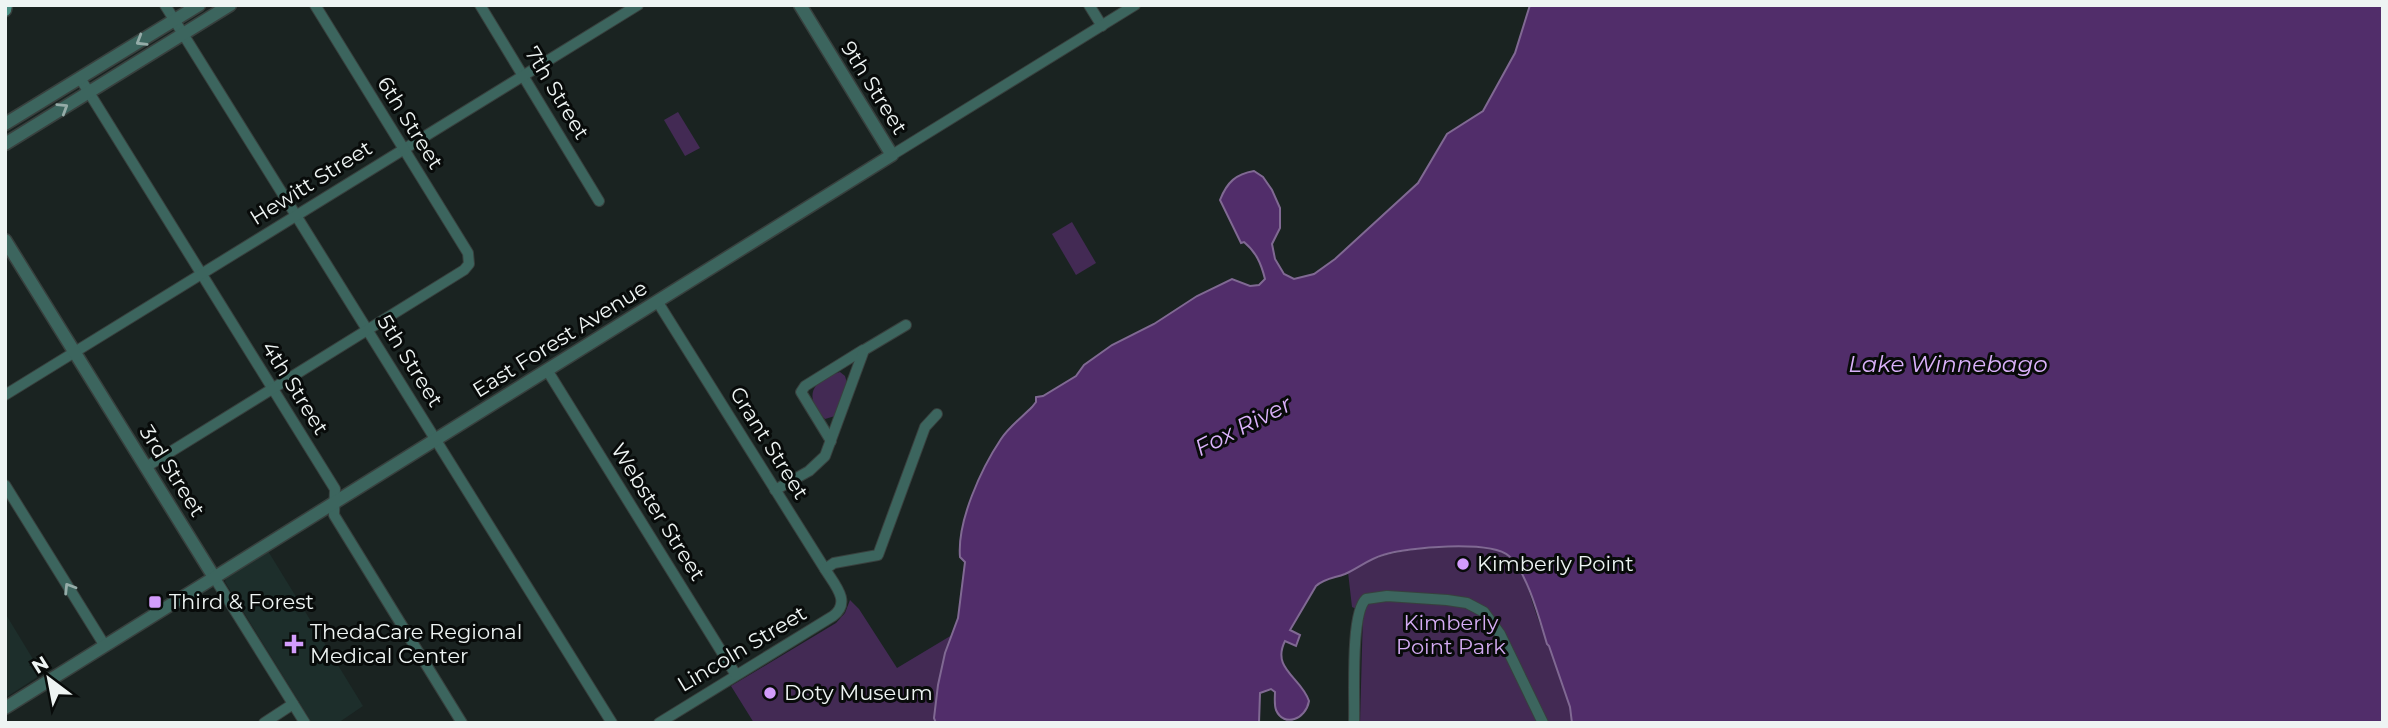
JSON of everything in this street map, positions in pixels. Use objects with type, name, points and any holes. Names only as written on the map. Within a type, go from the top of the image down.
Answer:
[{"type":"street","name":"5th Street","points":[[165,5],[612,723]]},
{"type":"street","points":[[5,124],[200,5]]},
{"type":"street","points":[[5,144],[230,5]]},
{"type":"street","name":"6th Street","points":[[315,5],[468,253],[470,261],[464,270],[367,329]]},
{"type":"street","name":"7th Street","points":[[480,5],[599,201]]},
{"type":"street","name":"Hewitt Street","points":[[5,395],[638,5]]},
{"type":"street","name":"9th Street","points":[[800,5],[892,155]]},
{"type":"street","points":[[1089,5],[1102,26]]},
{"type":"street","name":"East Forest Avenue","points":[[5,708],[1135,5]]},
{"type":"street","name":"4th Street","points":[[80,78],[335,489],[334,515],[462,723]]},
{"type":"street","name":"3rd Street","points":[[5,240],[305,723]]},
{"type":"street","name":"Grant Street","points":[[657,301],[825,569],[842,599],[842,607]]},
{"type":"street","points":[[831,441],[801,392],[805,386],[906,325]]},
{"type":"street","points":[[146,467],[367,329]]},
{"type":"street","points":[[775,490],[817,465],[825,456],[864,350]]},
{"type":"street","name":"Webster Street","points":[[547,370],[736,675]]},
{"type":"street","points":[[825,569],[838,562],[878,555],[926,427],[937,414]]},
{"type":"street","points":[[5,485],[105,646]]},
{"type":"street","points":[[1354,723],[1356,619],[1364,601],[1387,596],[1467,603],[1483,612],[1500,634],[1542,720]]},
{"type":"street","name":"Lincoln Street","points":[[659,723],[833,616],[842,607]]},
{"type":"street","points":[[5,721],[19,699]]},
{"type":"street","points":[[264,723],[293,704]]},
{"type":"shaded area","name":"ThedaCare Regional Medical Center","points":[[268,551],[363,706],[338,723],[312,723],[225,582],[226,577]]},
{"type":"shaded area","points":[[5,613],[42,674],[5,698]]},
{"type":"green space","points":[[678,112],[700,148],[685,156],[664,120]]},
{"type":"green space","points":[[1072,222],[1096,263],[1076,275],[1052,234]]},
{"type":"green space","points":[[840,372],[847,383],[835,416],[825,419],[814,403],[813,390],[822,380]]},
{"type":"green space","name":"Kimberly Point Park","points":[[1482,546],[1506,554],[1519,567],[1571,707],[1572,723],[1360,723],[1363,612],[1352,607],[1348,572],[1379,557],[1395,553],[1430,548]]},
{"type":"green space","points":[[850,600],[859,609],[897,668],[952,635],[938,685],[935,723],[754,723],[731,686],[836,623],[845,613]]},
{"type":"water","name":"Lake Winnebago","points":[[1530,5],[2383,5],[2383,723],[1572,723],[1570,707],[1532,597],[1516,563],[1499,551],[1448,546],[1383,555],[1316,586],[1290,630],[1300,635],[1296,646],[1285,641],[1282,651],[1284,666],[1309,701],[1304,713],[1294,719],[1280,716],[1275,708],[1275,692],[1271,689],[1260,693],[1259,723],[936,723],[934,718],[938,685],[945,653],[958,618],[965,562],[960,557],[962,528],[978,480],[1004,435],[1032,407],[1036,397],[1043,396],[1076,376],[1084,365],[1112,345],[1232,279],[1250,286],[1259,285],[1265,279],[1258,258],[1244,242],[1241,243],[1220,200],[1229,184],[1242,174],[1254,171],[1263,177],[1280,208],[1280,228],[1272,244],[1275,259],[1284,274],[1294,279],[1314,274],[1335,259],[1418,183],[1447,134],[1483,111],[1515,53]]},
{"type":"place","name":"Kimberly Point","points":[[1463,564]]},
{"type":"place","name":"Third & Forest","points":[[155,602]]},
{"type":"place","name":"ThedaCare Regional Medical Center","points":[[294,644]]},
{"type":"place","name":"Doty Museum","points":[[770,693]]},
{"type":"water label","name":"Fox River","points":[[1243,426]]}]
